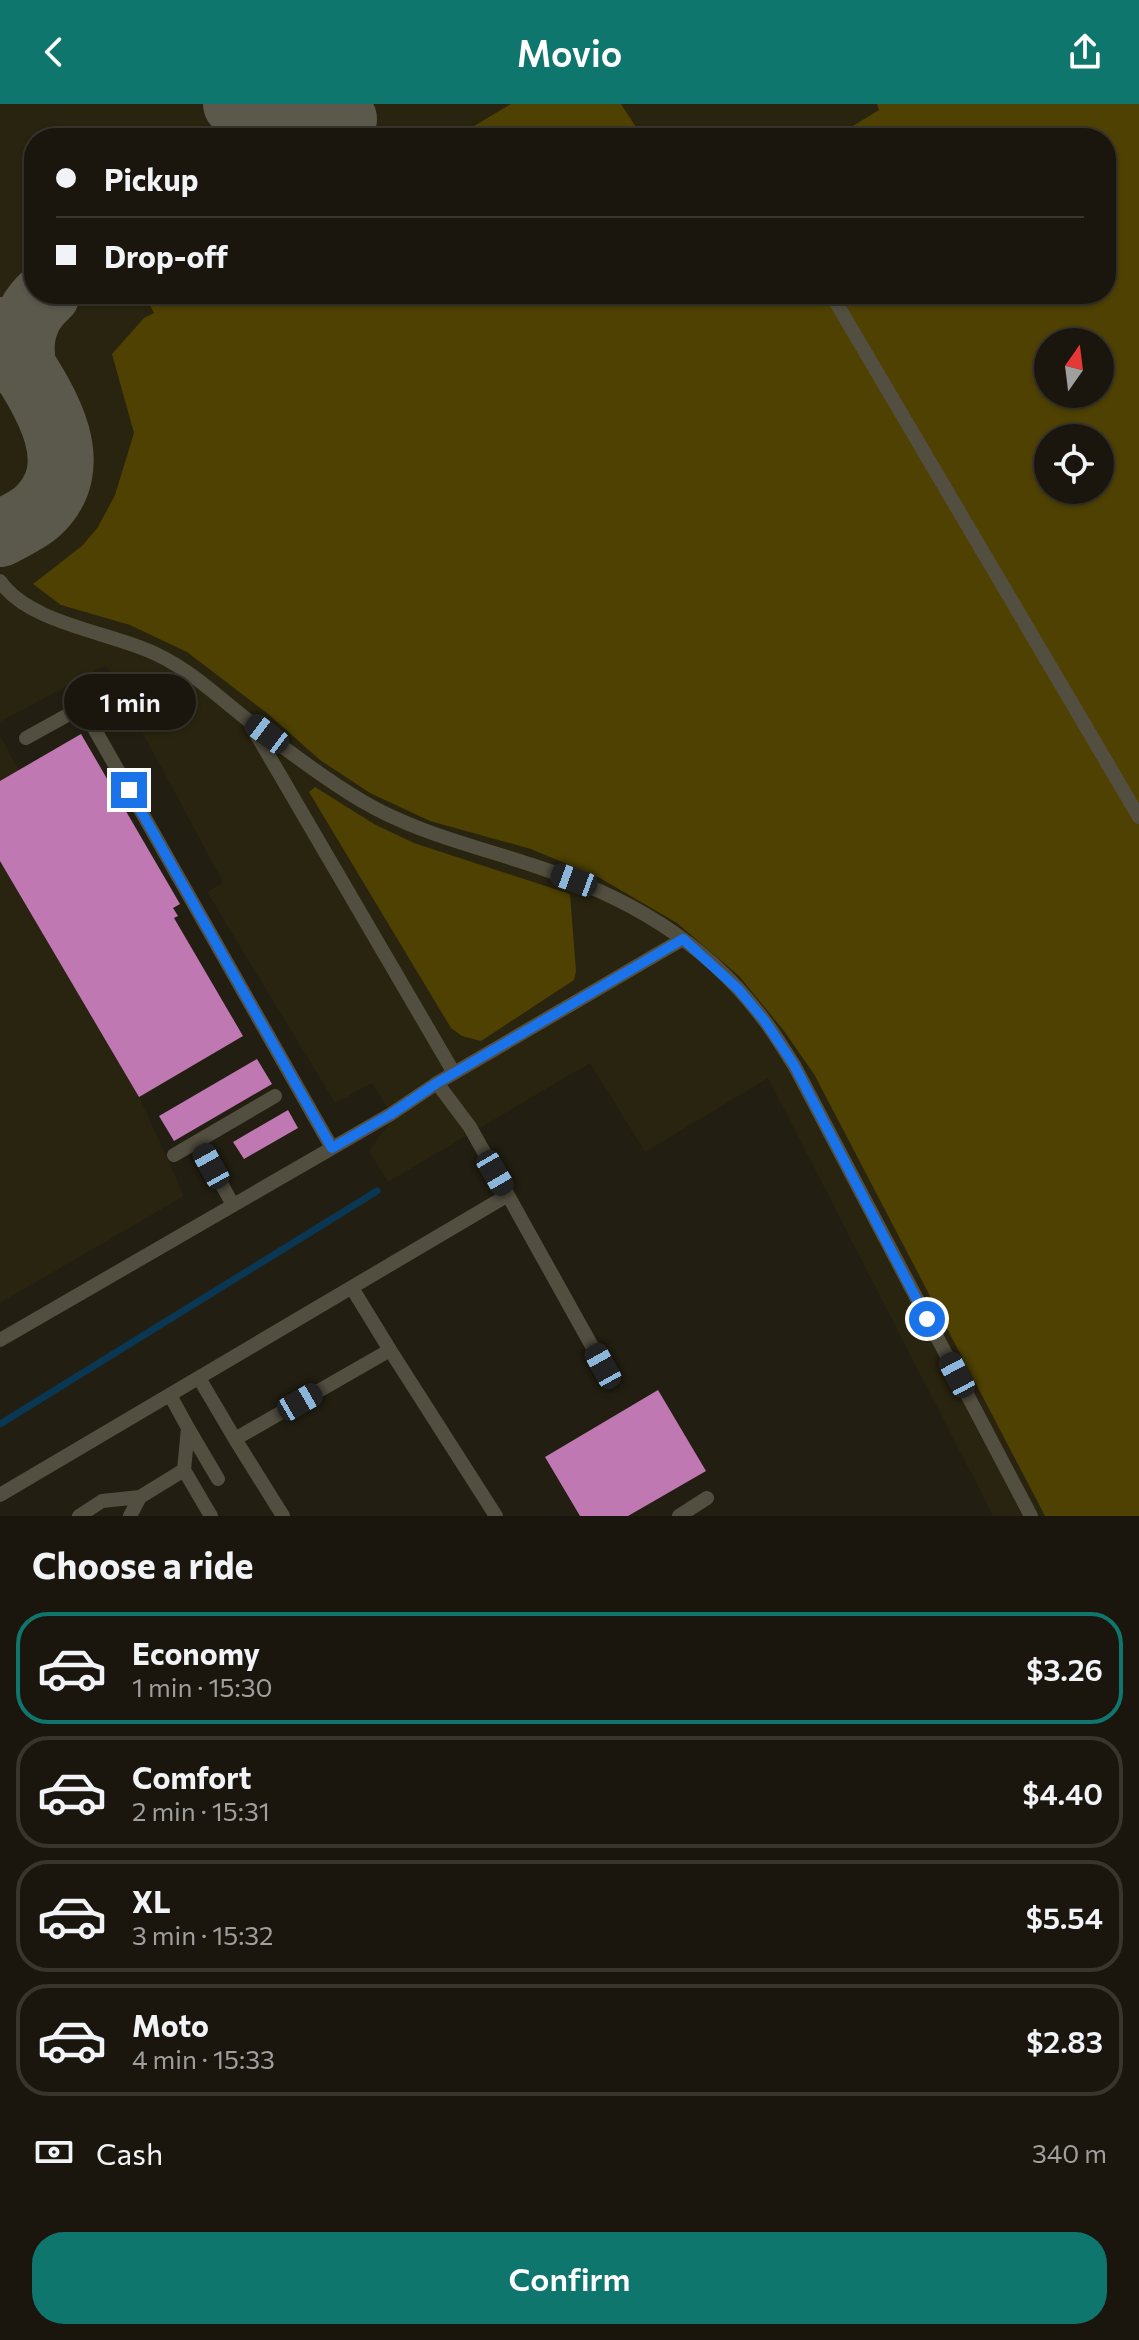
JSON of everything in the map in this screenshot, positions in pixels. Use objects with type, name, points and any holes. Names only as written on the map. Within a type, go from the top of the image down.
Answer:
[{"type":"lane","points":[[837,304],[1139,817]]},
{"type":"lane","points":[[0,581],[7,591],[57,621],[156,653],[199,678],[248,720],[363,802],[430,832],[594,887],[641,910],[683,939],[738,989],[764,1020],[794,1065],[1031,1516]]},
{"type":"lane","points":[[26,738],[82,707],[332,1148]]},
{"type":"lane","points":[[248,720],[454,1073]]},
{"type":"lane","points":[[0,1340],[391,1114],[437,1083],[683,939]]},
{"type":"lane","points":[[437,1083],[470,1127],[603,1366]]},
{"type":"lane","points":[[174,1155],[275,1096]]},
{"type":"lane","points":[[198,1141],[233,1205]]},
{"type":"lane","points":[[0,1495],[508,1195]]},
{"type":"lane","points":[[352,1288],[496,1516]]},
{"type":"lane","points":[[235,1439],[390,1350]]},
{"type":"lane","points":[[199,1378],[283,1516]]},
{"type":"lane","points":[[170,1395],[218,1479]]},
{"type":"lane","points":[[188,1428],[184,1470],[211,1516]]},
{"type":"lane","points":[[79,1516],[102,1501],[140,1497],[184,1470]]},
{"type":"lane","points":[[130,1516],[140,1497]]},
{"type":"lane","points":[[679,1516],[707,1498]]},
{"type":"shaded area","points":[[0,104],[1139,104],[1139,1516],[993,1516],[768,1078],[645,1152],[590,1063],[388,1182],[369,1151],[392,1119],[391,1114],[372,1083],[335,1103],[207,892],[223,882],[106,665],[0,722]]},
{"type":"shaded area","points":[[511,104],[621,104],[637,128],[471,128]]},
{"type":"shaded area","points":[[877,104],[1139,104],[1139,1516],[1045,1516],[814,1074],[739,976],[677,923],[600,878],[531,849],[430,821],[370,793],[320,760],[268,714],[187,652],[130,625],[61,605],[33,584],[82,546],[98,527],[115,495],[134,433],[112,354],[144,318],[154,313],[149,304],[1116,304],[1116,128],[849,128],[879,110]]},
{"type":"shaded area","points":[[81,734],[180,904],[173,908],[178,916],[174,918],[243,1036],[140,1098],[184,1196],[0,1303],[0,736],[19,770]]},
{"type":"shaded area","points":[[315,787],[374,824],[414,843],[570,894],[576,971],[574,980],[481,1041],[462,1036],[451,1028],[309,792]]},
{"type":"building","points":[[81,734],[180,904],[173,908],[178,916],[174,918],[243,1036],[139,1097],[0,861],[0,781]]},
{"type":"building","points":[[257,1059],[272,1084],[174,1141],[159,1116]]},
{"type":"building","points":[[288,1110],[298,1128],[244,1159],[233,1142]]},
{"type":"building","points":[[658,1390],[706,1471],[628,1516],[580,1516],[545,1457]]},
{"type":"waterway","points":[[0,1424],[377,1191]]},
{"type":"taxiway","points":[[236,104],[263,119],[288,126],[344,119]]},
{"type":"taxiway","points":[[24,370],[22,338],[37,304]]},
{"type":"taxiway","points":[[0,330],[52,420],[59,444],[60,468],[54,491],[37,512],[0,534]]},
{"type":"route","points":[[129,790],[332,1148],[683,939],[738,989],[764,1020],[794,1065],[927,1319]]}]
